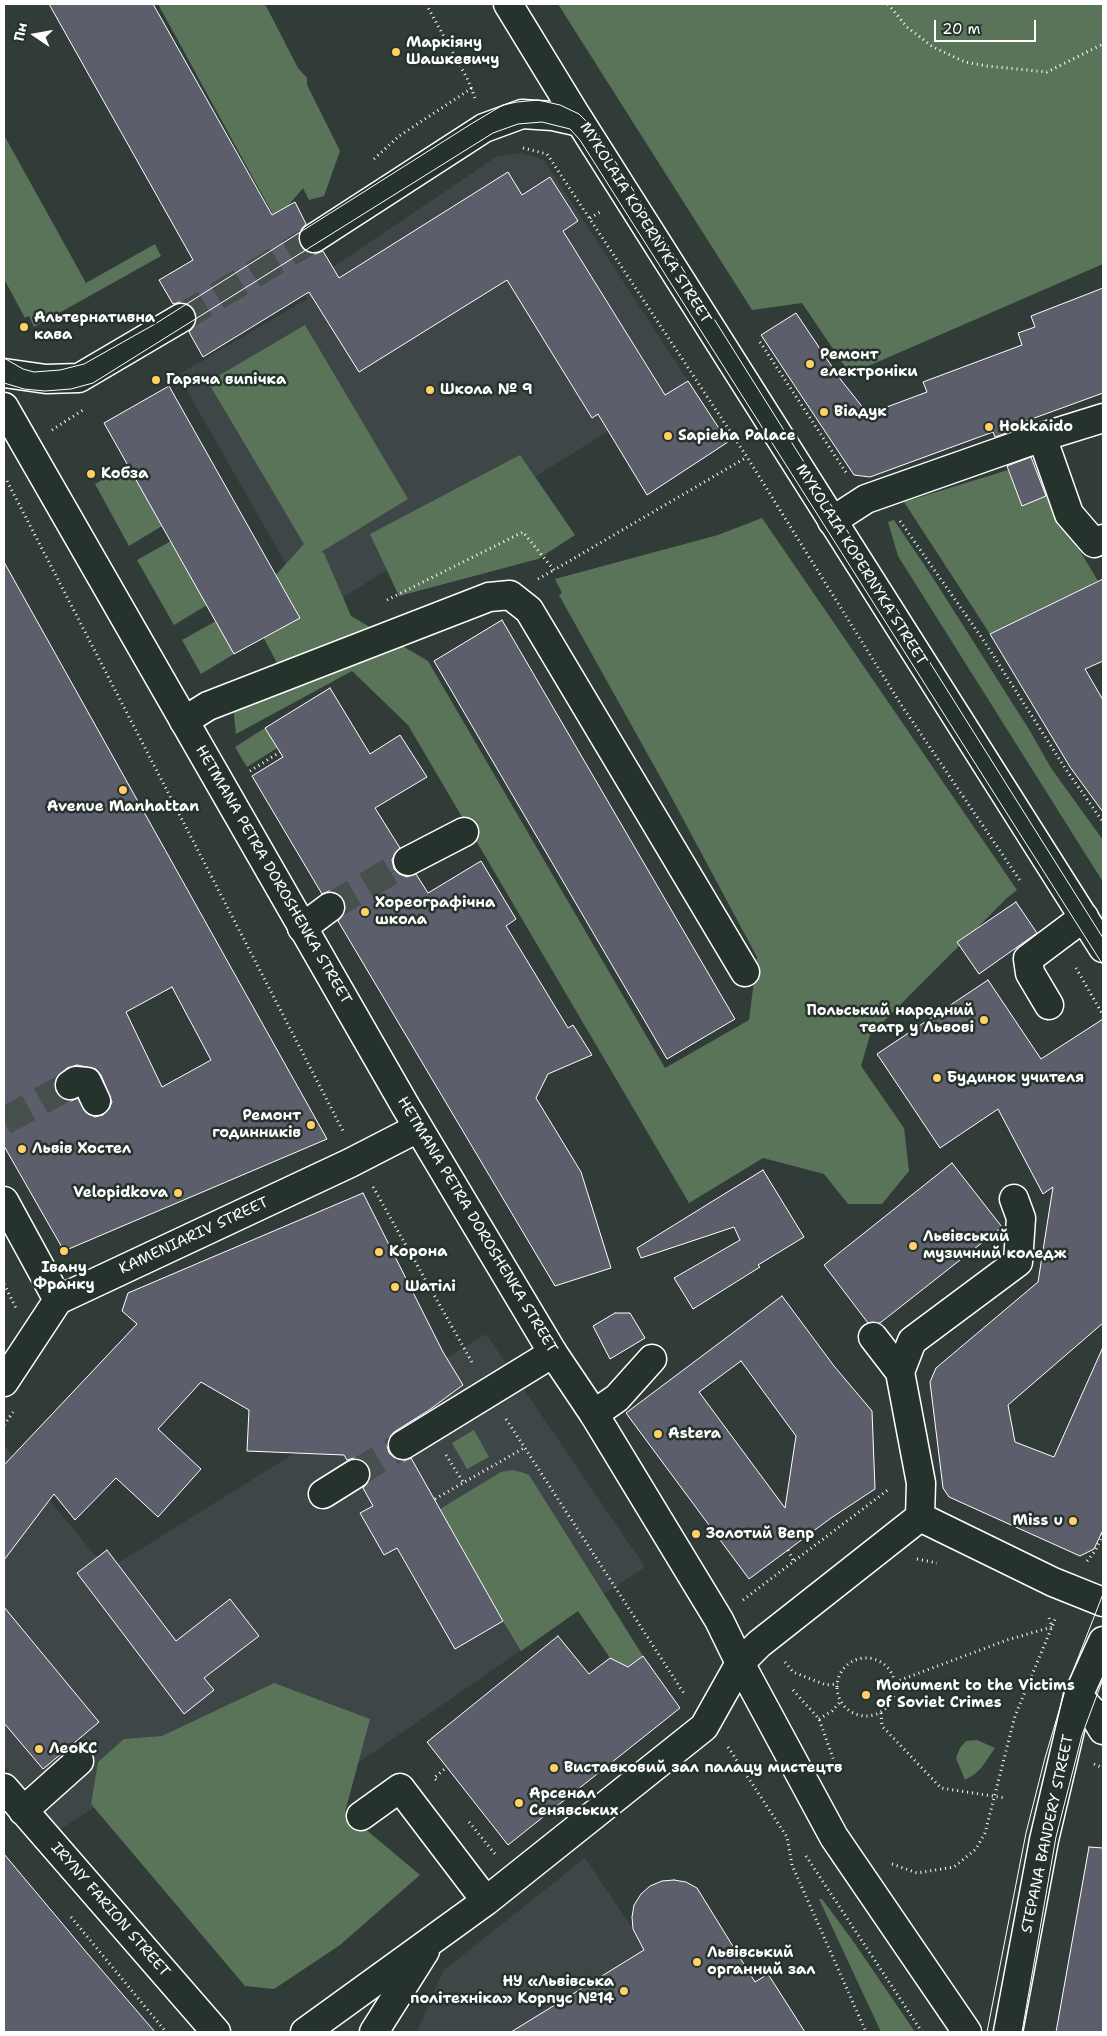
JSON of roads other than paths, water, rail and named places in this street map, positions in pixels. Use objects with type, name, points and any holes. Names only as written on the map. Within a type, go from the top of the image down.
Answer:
[{"type":"main road","name":"MYKOLAIA KOPERNYKA STREET","points":[[508,4],[580,122],[1103,948]]},
{"type":"main road","points":[[314,238],[484,128],[522,114],[552,116],[580,122]]},
{"type":"main road","points":[[4,373],[46,379],[79,378],[181,318]]},
{"type":"main road","name":"HETMANA PETRA DOROSHENKA STREET","points":[[4,407],[418,1128],[553,1353],[594,1414],[719,1620],[740,1663],[834,1837],[967,2032]]},
{"type":"main road","points":[[832,521],[866,499],[1042,437],[1103,418]]},
{"type":"main road","points":[[1042,437],[1069,514],[1100,547]]},
{"type":"main road","points":[[184,721],[208,706],[490,597],[510,595],[530,610],[745,972]]},
{"type":"main road","points":[[408,861],[464,832]]},
{"type":"main road","points":[[302,928],[330,907]]},
{"type":"main road","points":[[1049,1004],[1030,973],[1028,959],[1084,917]]},
{"type":"main road","points":[[70,1085],[76,1081],[87,1082],[96,1101]]},
{"type":"main road","name":"KAMENIARIV STREET","points":[[58,1300],[350,1163],[418,1128]]},
{"type":"main road","points":[[900,1372],[912,1341],[1018,1262],[1021,1218],[1014,1200]]},
{"type":"main road","points":[[4,1201],[58,1300],[4,1382]]},
{"type":"main road","points":[[305,2032],[431,1941],[479,1892],[704,1727],[740,1663],[760,1644],[920,1517],[921,1482],[900,1372],[873,1337]]},
{"type":"main road","points":[[403,1445],[553,1353]]},
{"type":"main road","points":[[594,1414],[618,1398],[652,1359]]},
{"type":"main road","points":[[323,1494],[355,1474]]},
{"type":"main road","points":[[920,1517],[1053,1582],[1103,1602]]},
{"type":"main road","name":"STEPANA BANDERY STREET","points":[[1008,2032],[1044,1840],[1078,1696],[1103,1641]]},
{"type":"main road","points":[[1078,1696],[1091,1710],[1103,1730]]},
{"type":"main road","points":[[23,1811],[79,1761]]},
{"type":"main road","name":"IRYNY FARION STREET","points":[[4,1788],[216,2032]]},
{"type":"main road","points":[[361,1816],[400,1788],[479,1892]]},
{"type":"main road","points":[[374,2032],[431,1941]]},
{"type":"tunnel","points":[[181,318],[314,238]]},
{"type":"tunnel","points":[[330,907],[408,861]]},
{"type":"tunnel","points":[[4,1121],[70,1085]]},
{"type":"tunnel","points":[[355,1474],[403,1445]]},
{"type":"tram line","points":[[4,358],[23,369],[34,372],[60,370],[84,364],[155,324],[503,105],[538,100],[560,105],[579,114],[596,131],[1103,938]]},
{"type":"tram line","points":[[4,383],[24,389],[45,391],[71,389],[93,383],[493,133],[518,124],[542,122],[570,129],[580,140],[1103,965]]},
{"type":"tram line","points":[[987,2032],[1026,1833],[1045,1758],[1064,1694],[1103,1594]]},
{"type":"tram line","points":[[1022,2032],[1056,1837],[1082,1735],[1103,1679]]},
{"type":"place","name":"Маркіяну Шашкевичу","points":[[396,52]]},
{"type":"place","name":"Альтернативна кава","points":[[24,327]]},
{"type":"place","name":"Ремонт електроніки","points":[[810,364]]},
{"type":"place","name":"Гаряча випічка","points":[[156,380]]},
{"type":"place","name":"Школа № 9","points":[[430,390]]},
{"type":"place","name":"Віадук","points":[[824,412]]},
{"type":"place","name":"Hokkaido","points":[[989,427]]},
{"type":"place","name":"Sapieha Palace","points":[[668,436]]},
{"type":"place","name":"Кобза","points":[[91,474]]},
{"type":"place","name":"Avenue Manhattan","points":[[123,790]]},
{"type":"place","name":"Хореографічна школа","points":[[365,912]]},
{"type":"place","name":"Польський народний театр у Львові","points":[[984,1020]]},
{"type":"place","name":"Будинок учителя","points":[[937,1078]]},
{"type":"place","name":"Ремонт годинників","points":[[311,1125]]},
{"type":"place","name":"Львів Хостел","points":[[22,1149]]},
{"type":"place","name":"Velopidkova","points":[[178,1193]]},
{"type":"place","name":"Львівський музичний коледж","points":[[913,1246]]},
{"type":"place","name":"Івану Франку","points":[[64,1251]]},
{"type":"place","name":"Корона","points":[[379,1252]]},
{"type":"place","name":"Шатілі","points":[[395,1287]]},
{"type":"place","name":"Astera","points":[[658,1434]]},
{"type":"place","name":"Miss u","points":[[1073,1521]]},
{"type":"place","name":"Золотий Вепр","points":[[696,1534]]},
{"type":"place","name":"Monument to the Victims of Soviet Crimes","points":[[866,1695]]},
{"type":"place","name":"ЛеоКС","points":[[39,1749]]},
{"type":"place","name":"Виставковий зал палацу мистецтв","points":[[554,1768]]},
{"type":"place","name":"Арсенал Сенявських","points":[[519,1803]]},
{"type":"place","name":"Львівський органний зал","points":[[697,1962]]},
{"type":"place","name":"НУ «Львівська політехніка» Корпус №14","points":[[624,1991]]}]
